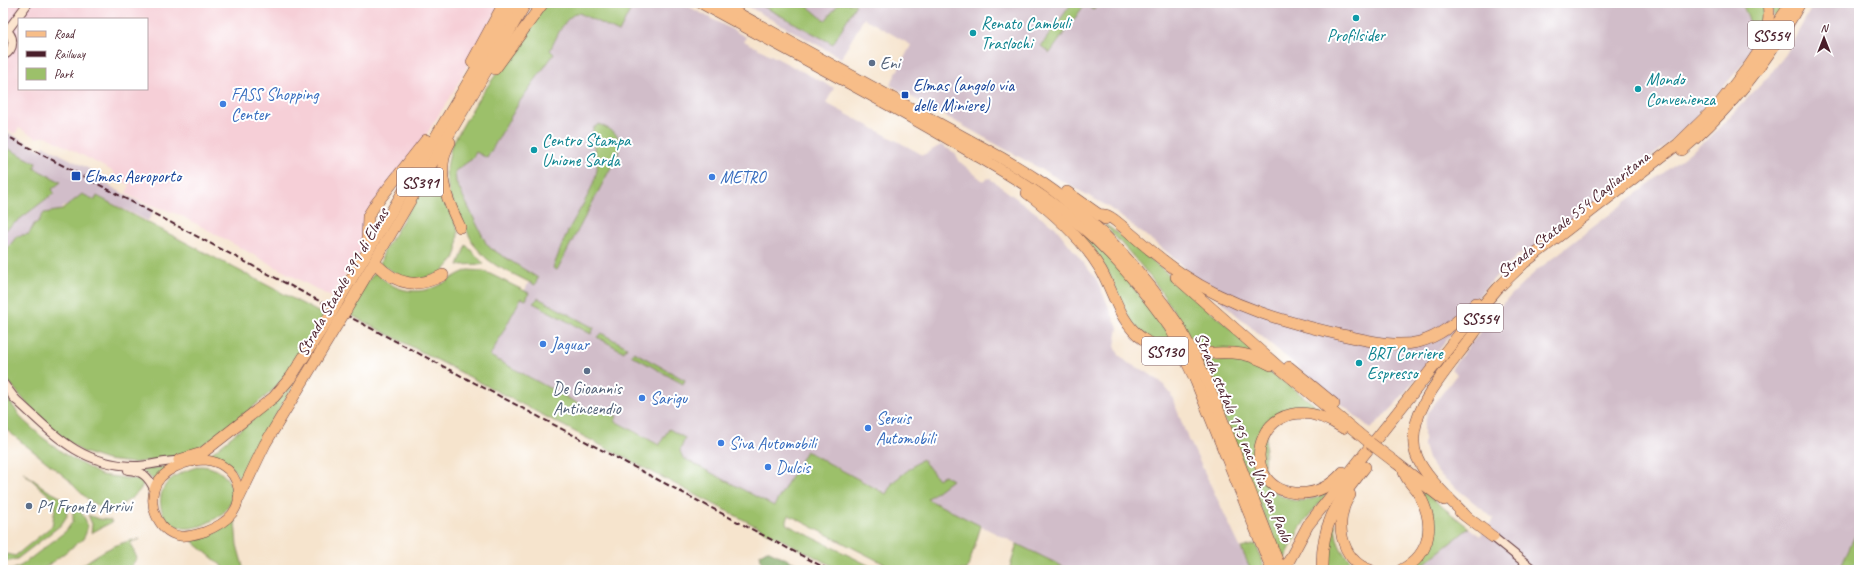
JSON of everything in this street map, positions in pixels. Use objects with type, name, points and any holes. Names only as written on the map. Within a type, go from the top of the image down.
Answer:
[{"type":"highway","points":[[504,3],[467,72],[472,85],[486,82],[543,3]]},
{"type":"highway","name":"Strada Statale 391 di Elmas","points":[[472,85],[515,3]]},
{"type":"highway","name":"Strada Statale 391 di Elmas","points":[[239,498],[265,444],[341,307],[472,85],[526,3]]},
{"type":"highway","name":"SS130","points":[[701,3],[934,130],[999,162]]},
{"type":"highway","name":"SS130","points":[[719,3],[999,162],[1006,178],[1045,208],[1085,247],[1100,269],[1122,315],[1142,339],[1157,348],[1172,353],[1189,356],[1218,353],[1243,354],[1257,358],[1282,370]]},
{"type":"highway","points":[[728,3],[740,15]]},
{"type":"highway","points":[[1749,66],[1766,32],[1770,17],[1768,3]]},
{"type":"highway","name":"Strada Statale 554 Cagliaritana","points":[[1339,493],[1358,463],[1477,312],[1498,288],[1524,263],[1678,144],[1720,102],[1749,66],[1791,3]]},
{"type":"highway","name":"Strada Statale 554 Cagliaritana","points":[[1339,493],[1372,457],[1486,311],[1503,292],[1528,269],[1677,154],[1704,131],[1751,79],[1785,29],[1800,3]]},
{"type":"highway","points":[[367,241],[366,228],[368,216],[374,206],[441,119],[451,120],[455,134],[445,154],[443,178],[447,200],[460,227]]},
{"type":"highway","name":"SS130","points":[[999,162],[1010,157],[1099,215],[1155,259],[1282,370],[1339,417],[1352,431]]},
{"type":"highway","name":"Strada statale 195 racc Via San Paolo","points":[[999,162],[1061,210],[1101,244],[1175,327],[1200,377],[1274,553],[1275,569]]},
{"type":"highway","points":[[1099,215],[1106,215],[1116,222],[1181,274],[1243,307],[1296,325],[1389,344],[1420,342],[1435,336],[1453,325],[1504,274],[1524,263]]},
{"type":"highway","points":[[377,265],[390,276],[410,284],[432,281],[443,275]]},
{"type":"highway","points":[[1465,515],[1424,469],[1417,457],[1413,434],[1417,419],[1423,406],[1450,364],[1476,332],[1486,311]]},
{"type":"highway","name":"Strada Statale 391 di Elmas","points":[[186,461],[203,453],[274,397],[333,321]]},
{"type":"highway","points":[[1264,354],[1272,354],[1309,382],[1337,406],[1339,417]]},
{"type":"highway","name":"Strada statale 195 racc Via San Paolo","points":[[1200,377],[1275,569]]},
{"type":"highway","points":[[1358,463],[1349,465],[1329,486],[1315,492],[1302,494],[1287,492],[1273,484],[1264,473],[1259,460],[1259,445],[1265,432],[1275,422],[1288,414],[1301,413],[1317,415],[1330,420],[1352,431],[1370,443],[1492,537]]},
{"type":"highway","points":[[1370,570],[1363,568],[1351,558],[1344,545],[1340,530],[1342,514],[1346,501],[1371,467],[1372,457]]},
{"type":"highway","points":[[1401,570],[1410,566],[1419,557],[1426,546],[1429,531],[1428,518],[1423,504],[1417,493],[1406,479],[1404,469]]},
{"type":"highway","points":[[1284,570],[1308,525],[1339,493]]},
{"type":"highway","points":[[1322,570],[1322,552],[1326,530],[1339,493]]},
{"type":"main road","points":[[3,56],[9,52],[13,43],[12,38],[5,30],[28,3]]},
{"type":"main road","points":[[3,383],[13,397],[33,422],[72,454],[103,467],[142,473],[149,478],[154,489],[153,508],[158,520],[167,530],[179,536],[193,535],[217,526],[232,515],[236,508],[239,498],[236,483],[229,470],[214,462],[186,461],[136,466],[111,464],[93,459],[65,444],[13,397]]},
{"type":"main road","points":[[154,489],[169,471],[186,461]]},
{"type":"main road","points":[[1492,537],[1534,570]]},
{"type":"shaded area","name":"FASS Shopping Center","points":[[3,3],[501,3],[454,91],[428,132],[365,217],[362,233],[363,249],[331,297],[180,215],[138,200],[126,193],[130,185],[115,178],[114,172],[46,136],[37,138],[19,128],[15,134],[3,128]]},
{"type":"shaded area","points":[[562,3],[682,3],[746,37],[744,41],[834,88],[826,103],[923,155],[941,145],[955,153],[960,162],[983,181],[989,178],[1055,227],[1097,280],[1118,328],[1115,346],[1119,355],[1128,363],[1145,371],[1161,382],[1171,394],[1185,431],[1251,570],[1070,570],[926,499],[938,480],[887,494],[806,451],[774,506],[683,458],[680,448],[669,429],[660,445],[615,421],[617,416],[596,405],[592,411],[489,356],[533,275],[490,248],[482,239],[456,182],[456,163]]},
{"type":"shaded area","points":[[742,3],[1741,3],[1755,36],[1761,39],[1736,72],[1690,125],[1627,177],[1535,248],[1517,256],[1484,289],[1440,349],[1398,401],[1371,429],[1240,318],[1167,252],[1107,206],[890,85],[911,45],[864,18],[841,58]]},
{"type":"shaded area","points":[[1814,3],[1859,3],[1859,527],[1839,570],[1416,570],[1469,528],[1480,536],[1494,519],[1439,474],[1428,459],[1424,446],[1424,425],[1428,412],[1457,374],[1451,369],[1502,304],[1536,271],[1710,137],[1767,78],[1786,54]]},
{"type":"shaded area","points":[[9,133],[41,150],[44,146],[107,178],[104,183],[154,210],[148,221],[97,196],[95,200],[65,206],[60,210],[46,213],[38,222],[35,223],[29,234],[17,237],[3,254],[3,232],[54,192],[33,168],[36,163],[3,146]]},
{"type":"green space","points":[[547,3],[634,3],[619,32],[579,13],[569,18],[565,22],[550,50],[554,54],[520,101],[487,158],[476,152],[472,159],[455,171],[456,182],[486,243],[490,248],[538,278],[535,285],[497,266],[487,259],[474,245],[449,195],[446,173],[451,146],[477,101]]},
{"type":"green space","points":[[757,3],[804,3],[825,21],[839,3],[856,4],[833,44]]},
{"type":"green space","points":[[1072,3],[1098,3],[1093,10],[1085,4],[1050,53],[1041,46]]},
{"type":"green space","points":[[1742,3],[1762,3],[1764,21],[1759,38],[1755,36]]},
{"type":"green space","points":[[1772,3],[1785,3],[1774,24]]},
{"type":"green space","points":[[599,124],[609,129],[618,138],[618,154],[557,270],[553,268],[564,240],[589,194],[595,178],[597,159],[592,133],[593,128]]},
{"type":"green space","points":[[3,146],[36,163],[34,168],[61,182],[52,189],[54,193],[3,232]]},
{"type":"green space","points":[[436,166],[439,166],[458,231],[457,251],[454,259],[441,273],[410,282],[380,264],[384,251]]},
{"type":"green space","points":[[82,194],[95,200],[97,196],[324,315],[292,369],[272,391],[224,431],[184,456],[133,463],[107,460],[83,452],[64,439],[28,405],[3,375],[3,254],[17,236],[29,234],[34,224],[38,222],[44,213],[62,210]]},
{"type":"green space","points":[[1068,220],[1114,261],[1166,331],[1182,324],[1158,287],[1138,262],[1101,221],[1142,252],[1264,357],[1175,352],[1147,338],[1130,320],[1109,274],[1096,253]]},
{"type":"green space","points":[[466,245],[484,264],[458,265]]},
{"type":"green space","points":[[468,270],[484,271],[529,293],[526,300],[521,298],[490,356],[592,411],[596,405],[617,416],[615,421],[659,445],[669,429],[685,438],[680,451],[683,458],[774,506],[806,451],[886,494],[893,482],[922,459],[938,479],[944,475],[952,480],[927,499],[981,526],[967,570],[896,570],[789,515],[786,524],[878,570],[840,570],[347,313],[365,284],[376,272],[395,287],[410,291],[418,291],[427,290],[439,285]]},
{"type":"green space","points":[[538,298],[594,328],[591,334],[533,303]]},
{"type":"green space","points":[[601,333],[627,347],[624,352],[597,337]]},
{"type":"green space","points":[[634,352],[685,380],[683,384],[631,355]]},
{"type":"green space","points":[[1225,360],[1239,361],[1265,370],[1289,385],[1323,411],[1322,413],[1293,410],[1280,414],[1267,423],[1263,480],[1278,494],[1290,500],[1304,501],[1316,498],[1329,491],[1300,528],[1283,562],[1201,362]]},
{"type":"green space","points":[[298,378],[259,443],[242,478],[239,478],[233,469],[223,460],[209,455],[280,397]]},
{"type":"green space","points":[[3,392],[23,420],[66,455],[101,475],[141,480],[143,484],[140,489],[129,500],[115,508],[105,509],[96,505],[81,493],[69,480],[3,427]]},
{"type":"green space","points":[[169,466],[154,480],[140,470]]},
{"type":"green space","points":[[200,466],[208,467],[223,474],[231,487],[231,502],[221,515],[203,525],[190,528],[176,526],[165,518],[162,512],[162,492],[165,485],[170,480],[184,472]]},
{"type":"green space","points":[[23,472],[47,490],[60,497],[66,507],[67,516],[61,525],[17,559],[3,562],[3,556],[8,554],[15,556],[52,526],[55,508],[54,500]]},
{"type":"green space","points":[[1422,492],[1424,492],[1469,528],[1416,570],[1408,570],[1429,548]]},
{"type":"green space","points":[[75,507],[79,510],[84,517],[87,526],[83,539],[42,570],[12,570],[22,565],[66,531],[73,521],[73,509]]},
{"type":"green space","points":[[88,515],[99,519],[111,520],[112,522],[91,533],[92,524]]},
{"type":"green space","points":[[235,521],[237,545],[244,570],[227,570],[193,542],[193,540],[217,531]]},
{"type":"green space","points":[[1335,523],[1339,545],[1350,560],[1363,570],[1327,570],[1330,535]]},
{"type":"green space","points":[[1859,527],[1859,570],[1839,570]]},
{"type":"green space","points":[[140,539],[130,543],[137,558],[128,570],[76,570],[90,559],[114,546]]},
{"type":"green space","points":[[1017,544],[1070,570],[1009,570]]},
{"type":"green space","points":[[1256,544],[1265,570],[1251,570],[1241,548]]},
{"type":"green space","points":[[767,550],[810,570],[763,570],[760,554]]},
{"type":"waterway","points":[[1853,570],[1859,558]]},
{"type":"railway","points":[[3,134],[829,570]]},
{"type":"place","name":"Profilsider","points":[[1356,18]]},
{"type":"place","name":"Renato Cambuli Traslochi","points":[[973,33]]},
{"type":"place","name":"Eni","points":[[872,63]]},
{"type":"place","name":"Mondo Convenienza","points":[[1638,89]]},
{"type":"place","name":"Elmas (angolo via delle Miniere)","points":[[905,95]]},
{"type":"place","name":"FASS Shopping Center","points":[[223,104]]},
{"type":"place","name":"Centro Stampa Unione Sarda","points":[[534,150]]},
{"type":"place","name":"Elmas Aeroporto","points":[[76,176]]},
{"type":"place","name":"METRO","points":[[712,177]]},
{"type":"place","name":"Jaguar","points":[[543,344]]},
{"type":"place","name":"BRT Corriere Espresso","points":[[1359,363]]},
{"type":"place","name":"De Gioannis Antincendio","points":[[587,371]]},
{"type":"place","name":"Sarigu","points":[[642,398]]},
{"type":"place","name":"Seruis Automobili","points":[[868,428]]},
{"type":"place","name":"Siva Automobili","points":[[721,443]]},
{"type":"place","name":"Dulcis","points":[[768,467]]},
{"type":"place","name":"P1 Fronte Arrivi","points":[[29,506]]}]
